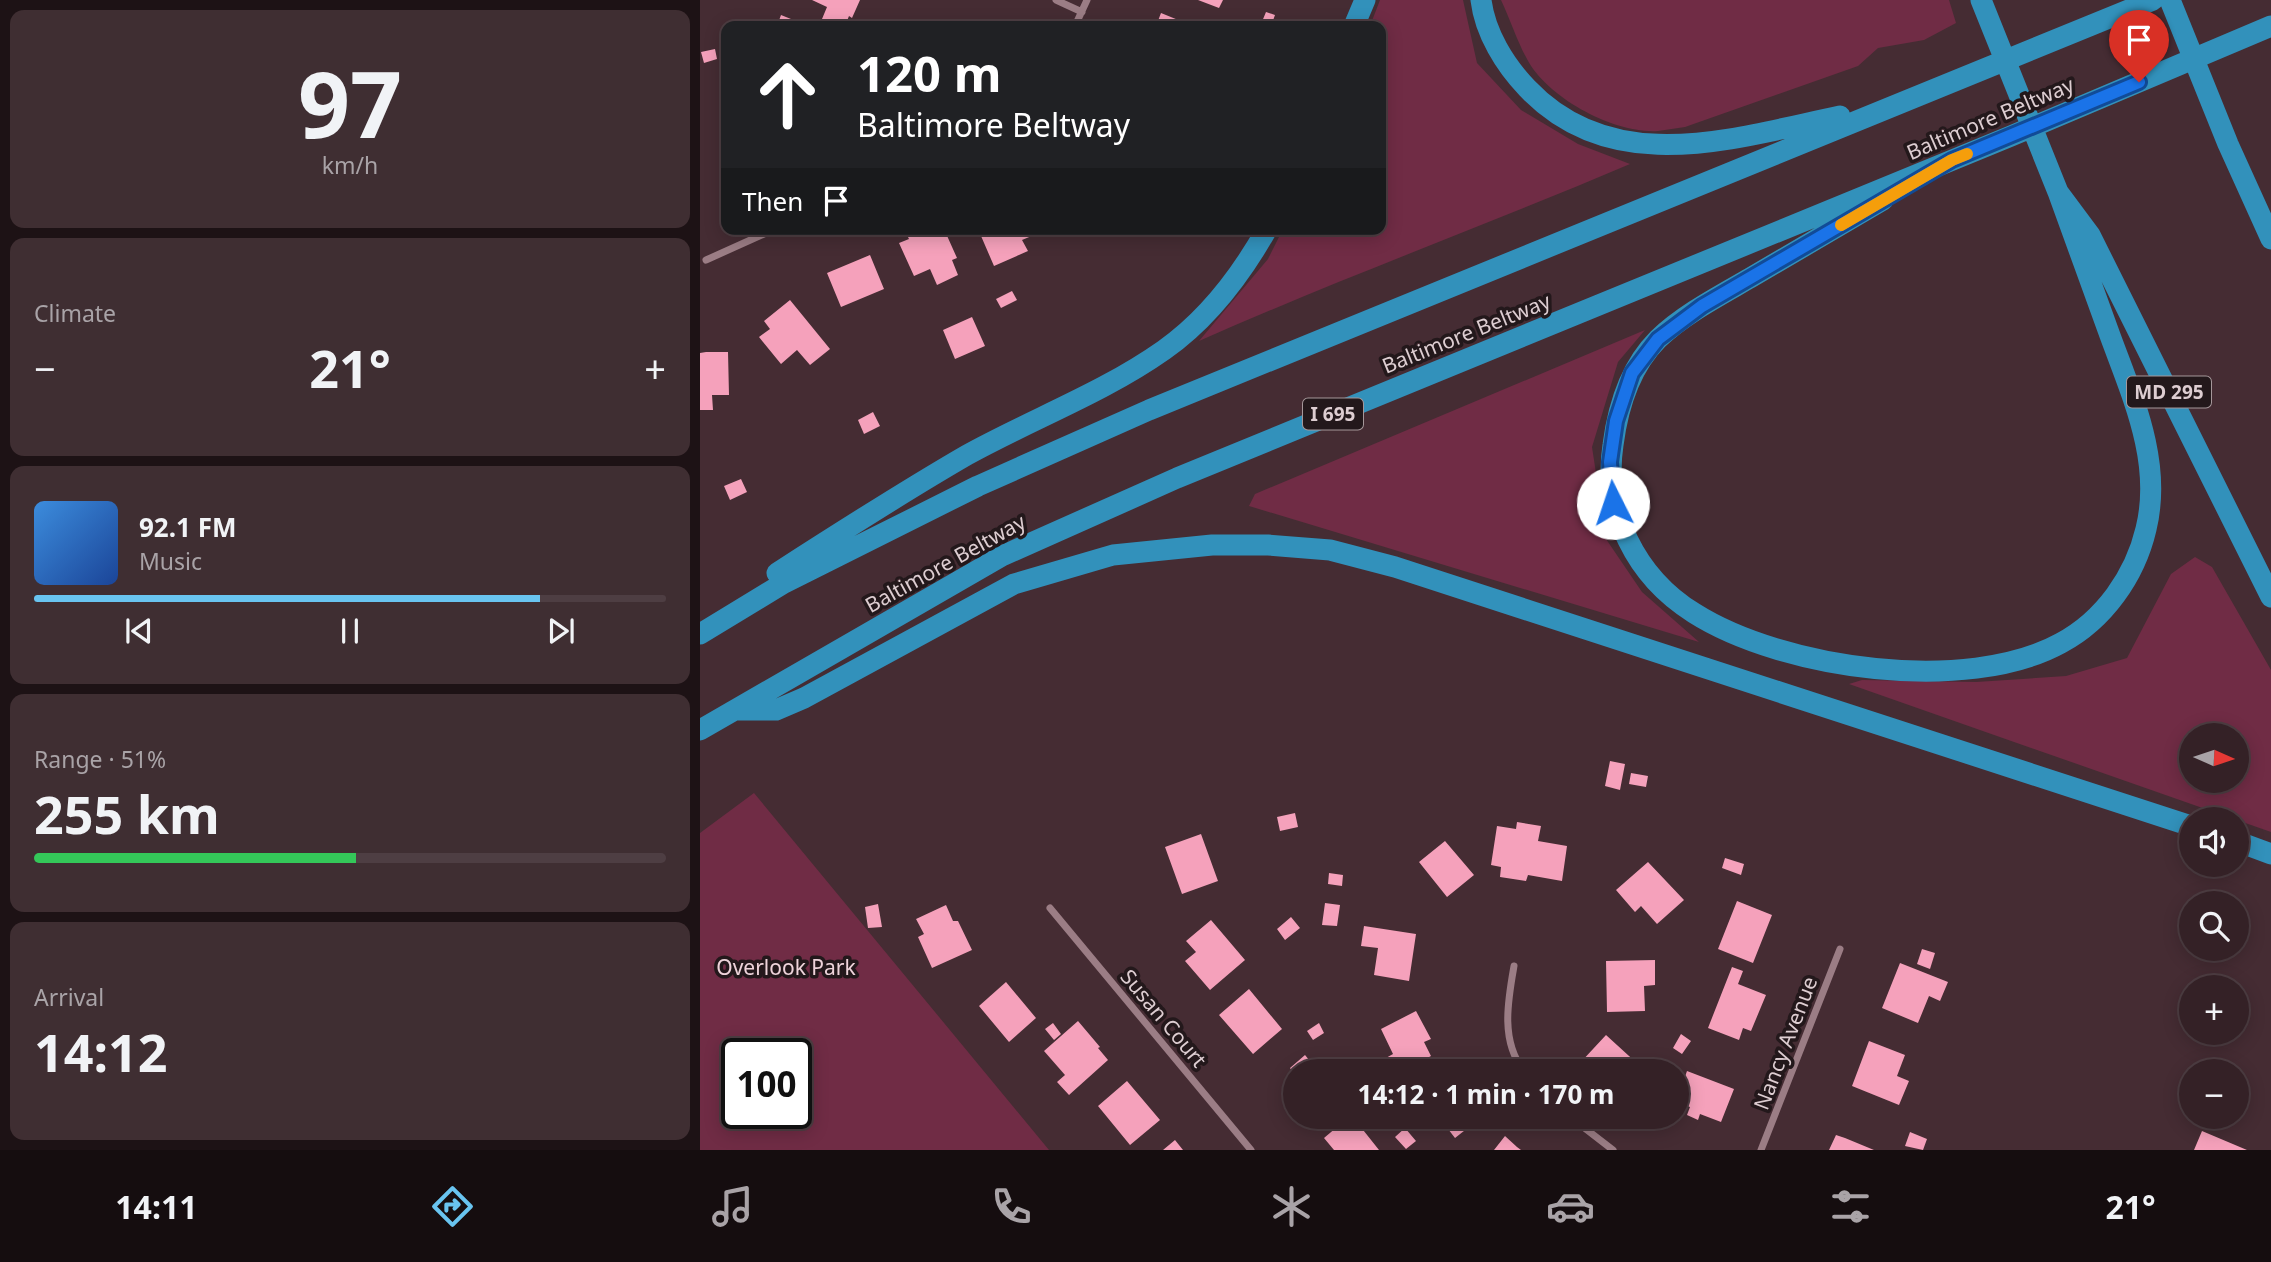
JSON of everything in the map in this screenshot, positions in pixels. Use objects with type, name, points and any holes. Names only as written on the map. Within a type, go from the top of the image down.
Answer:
[{"type":"highway","points":[[1356,21],[1364,0]]},
{"type":"highway","points":[[1480,0],[1494,41],[1514,74],[1539,101],[1572,125],[1608,138],[1650,145],[1705,144],[1894,105]]},
{"type":"highway","name":"MD 295","points":[[1981,0],[2058,192],[2090,235],[2271,597]]},
{"type":"highway","points":[[700,634],[785,583],[978,486],[1149,410],[2153,0]]},
{"type":"highway","points":[[2170,0],[2228,144],[2271,239]]},
{"type":"highway","name":"Baltimore Beltway","points":[[700,730],[1002,556],[1177,478],[2011,136],[2271,26]]},
{"type":"highway","points":[[2228,144],[2271,209]]},
{"type":"highway","points":[[1952,160],[1702,306],[1658,339],[1632,373],[1616,421],[1610,462],[1613,503],[1628,544],[1655,580],[1692,612],[1739,636],[1799,657],[1867,669],[1925,671],[1992,666],[2031,656],[2062,643],[2091,622],[2115,597],[2134,565],[2146,529],[2152,493],[2149,454],[2137,410],[2058,192]]},
{"type":"highway","points":[[700,627],[779,572],[968,455],[1077,400],[1166,348],[1228,288],[1245,267],[1264,235]]},
{"type":"highway","points":[[734,710],[776,710],[804,698],[1014,584],[1113,555],[1212,545],[1280,546],[1330,550],[1395,567],[2179,822]]},
{"type":"highway","points":[[2249,846],[2271,854]]},
{"type":"street","points":[[1056,0],[1082,12]]},
{"type":"street","points":[[1078,21],[1087,0]]},
{"type":"street","points":[[706,260],[762,235]]},
{"type":"street","name":"Susan Court","points":[[1050,908],[1251,1150]]},
{"type":"street","name":"Nancy Avenue","points":[[1761,1150],[1840,949]]},
{"type":"street","points":[[1514,966],[1508,1002],[1508,1037],[1518,1059]]},
{"type":"street","points":[[1586,1129],[1613,1150]]},
{"type":"green space","points":[[1380,0],[1463,0],[1477,63],[1521,110],[1578,144],[1630,164],[1199,341],[1268,259],[1280,235],[1386,235],[1386,21],[1372,21]]},
{"type":"green space","points":[[1501,0],[1949,0],[1956,23],[1924,40],[1878,48],[1858,66],[1685,127],[1658,131],[1622,127],[1603,120],[1566,100],[1550,87],[1527,59]]},
{"type":"green space","points":[[1645,330],[1618,362],[1592,447],[1606,539],[1642,592],[1699,642],[1249,506],[1255,494]]},
{"type":"green space","points":[[2195,557],[2212,567],[2271,670],[2271,832],[2249,824],[2249,807],[2200,807],[1849,684],[1862,680],[1976,682],[2066,676],[2127,658],[2171,574]]},
{"type":"green space","name":"Overlook Park","points":[[754,793],[1049,1150],[700,1150],[700,833]]},
{"type":"building","points":[[812,0],[860,0],[852,18],[849,16],[847,21],[822,19],[827,7]]},
{"type":"building","points":[[1198,0],[1223,0],[1219,8]]},
{"type":"building","points":[[1266,12],[1275,15],[1273,21],[1262,21]]},
{"type":"building","points":[[1161,13],[1181,21],[1158,21]]},
{"type":"building","points":[[781,15],[791,19],[790,21],[779,21]]},
{"type":"building","points":[[715,49],[717,59],[704,63],[701,52]]},
{"type":"building","points":[[907,235],[947,235],[957,258],[952,260],[958,275],[937,285],[930,269],[914,276],[899,243],[909,239]]},
{"type":"building","points":[[981,235],[1034,235],[1022,240],[1028,251],[994,266]]},
{"type":"building","points":[[870,255],[884,289],[841,307],[827,273]]},
{"type":"building","points":[[1012,291],[1017,300],[1001,308],[996,299]]},
{"type":"building","points":[[790,300],[830,349],[810,365],[797,350],[781,364],[759,337],[770,329],[764,321]]},
{"type":"building","points":[[972,317],[985,346],[955,359],[943,330]]},
{"type":"building","points":[[728,352],[729,395],[712,395],[713,410],[700,410],[700,353]]},
{"type":"building","points":[[873,412],[880,426],[864,434],[858,420]]},
{"type":"building","points":[[741,479],[747,492],[730,500],[724,486]]},
{"type":"building","points":[[1610,761],[1625,764],[1620,790],[1605,786]]},
{"type":"building","points":[[1631,773],[1648,776],[1646,787],[1629,784]]},
{"type":"building","points":[[1295,813],[1298,827],[1280,831],[1277,817]]},
{"type":"building","points":[[1517,822],[1541,826],[1538,841],[1567,846],[1562,881],[1528,875],[1526,881],[1500,877],[1501,867],[1491,865],[1497,826],[1516,829]]},
{"type":"building","points":[[1201,834],[1218,881],[1182,894],[1165,847]]},
{"type":"building","points":[[1445,841],[1474,875],[1447,897],[1419,862]]},
{"type":"building","points":[[1725,858],[1744,864],[1741,875],[1722,868]]},
{"type":"building","points":[[1648,862],[1684,900],[1657,924],[1641,906],[1635,912],[1616,890]]},
{"type":"building","points":[[1329,873],[1343,875],[1342,886],[1328,884]]},
{"type":"building","points":[[1737,901],[1772,915],[1753,963],[1718,949]]},
{"type":"building","points":[[1325,903],[1340,905],[1337,926],[1322,925]]},
{"type":"building","points":[[878,904],[882,927],[868,928],[865,907]]},
{"type":"building","points":[[946,905],[953,921],[958,921],[972,950],[932,968],[918,937],[924,934],[916,919]]},
{"type":"building","points":[[1291,917],[1300,928],[1285,940],[1277,929]]},
{"type":"building","points":[[1211,920],[1245,960],[1210,990],[1185,961],[1196,952],[1186,941]]},
{"type":"building","points":[[1364,926],[1416,934],[1409,981],[1374,975],[1378,948],[1361,946]]},
{"type":"building","points":[[1922,949],[1935,953],[1930,969],[1917,964]]},
{"type":"building","points":[[1655,960],[1655,985],[1644,986],[1645,1011],[1607,1012],[1606,961]]},
{"type":"building","points":[[1900,963],[1948,982],[1940,1001],[1929,996],[1918,1023],[1882,1008]]},
{"type":"building","points":[[1732,967],[1743,971],[1738,984],[1766,995],[1751,1031],[1743,1028],[1739,1040],[1708,1028]]},
{"type":"building","points":[[1006,982],[1036,1018],[1009,1042],[979,1006]]},
{"type":"building","points":[[1249,989],[1282,1029],[1253,1054],[1219,1015]]},
{"type":"building","points":[[1416,1011],[1431,1039],[1424,1042],[1431,1056],[1425,1059],[1384,1059],[1393,1054],[1381,1029]]},
{"type":"building","points":[[1078,1021],[1108,1060],[1069,1095],[1057,1082],[1065,1075],[1044,1051]]},
{"type":"building","points":[[1053,1023],[1061,1034],[1054,1040],[1045,1029]]},
{"type":"building","points":[[1319,1023],[1324,1033],[1313,1040],[1307,1031]]},
{"type":"building","points":[[1681,1034],[1691,1041],[1682,1054],[1673,1048]]},
{"type":"building","points":[[1606,1035],[1632,1059],[1584,1059]]},
{"type":"building","points":[[1869,1041],[1905,1055],[1897,1076],[1909,1081],[1899,1105],[1852,1086]]},
{"type":"building","points":[[1689,1072],[1734,1089],[1721,1122],[1700,1114],[1698,1120],[1689,1116]]},
{"type":"building","points":[[1127,1081],[1160,1120],[1130,1145],[1098,1106]]},
{"type":"building","points":[[1335,1129],[1362,1129],[1379,1150],[1334,1150],[1324,1138]]},
{"type":"building","points":[[1406,1129],[1416,1141],[1406,1149],[1395,1137]]},
{"type":"building","points":[[1448,1129],[1466,1129],[1455,1138]]},
{"type":"building","points":[[2202,1131],[2247,1150],[2194,1150]]},
{"type":"building","points":[[1910,1132],[1927,1139],[1923,1150],[1905,1146]]},
{"type":"building","points":[[1836,1135],[1845,1138],[1874,1150],[1829,1150]]},
{"type":"building","points":[[1505,1136],[1517,1147],[1521,1150],[1494,1150]]},
{"type":"building","points":[[1175,1140],[1183,1150],[1163,1150]]},
{"type":"slow traffic","points":[[1841,225],[1952,160],[1967,154]]},
{"type":"route","points":[[1613,503],[1610,462],[1616,421],[1632,373],[1658,339],[1702,306],[1952,160],[2139,82]]}]
